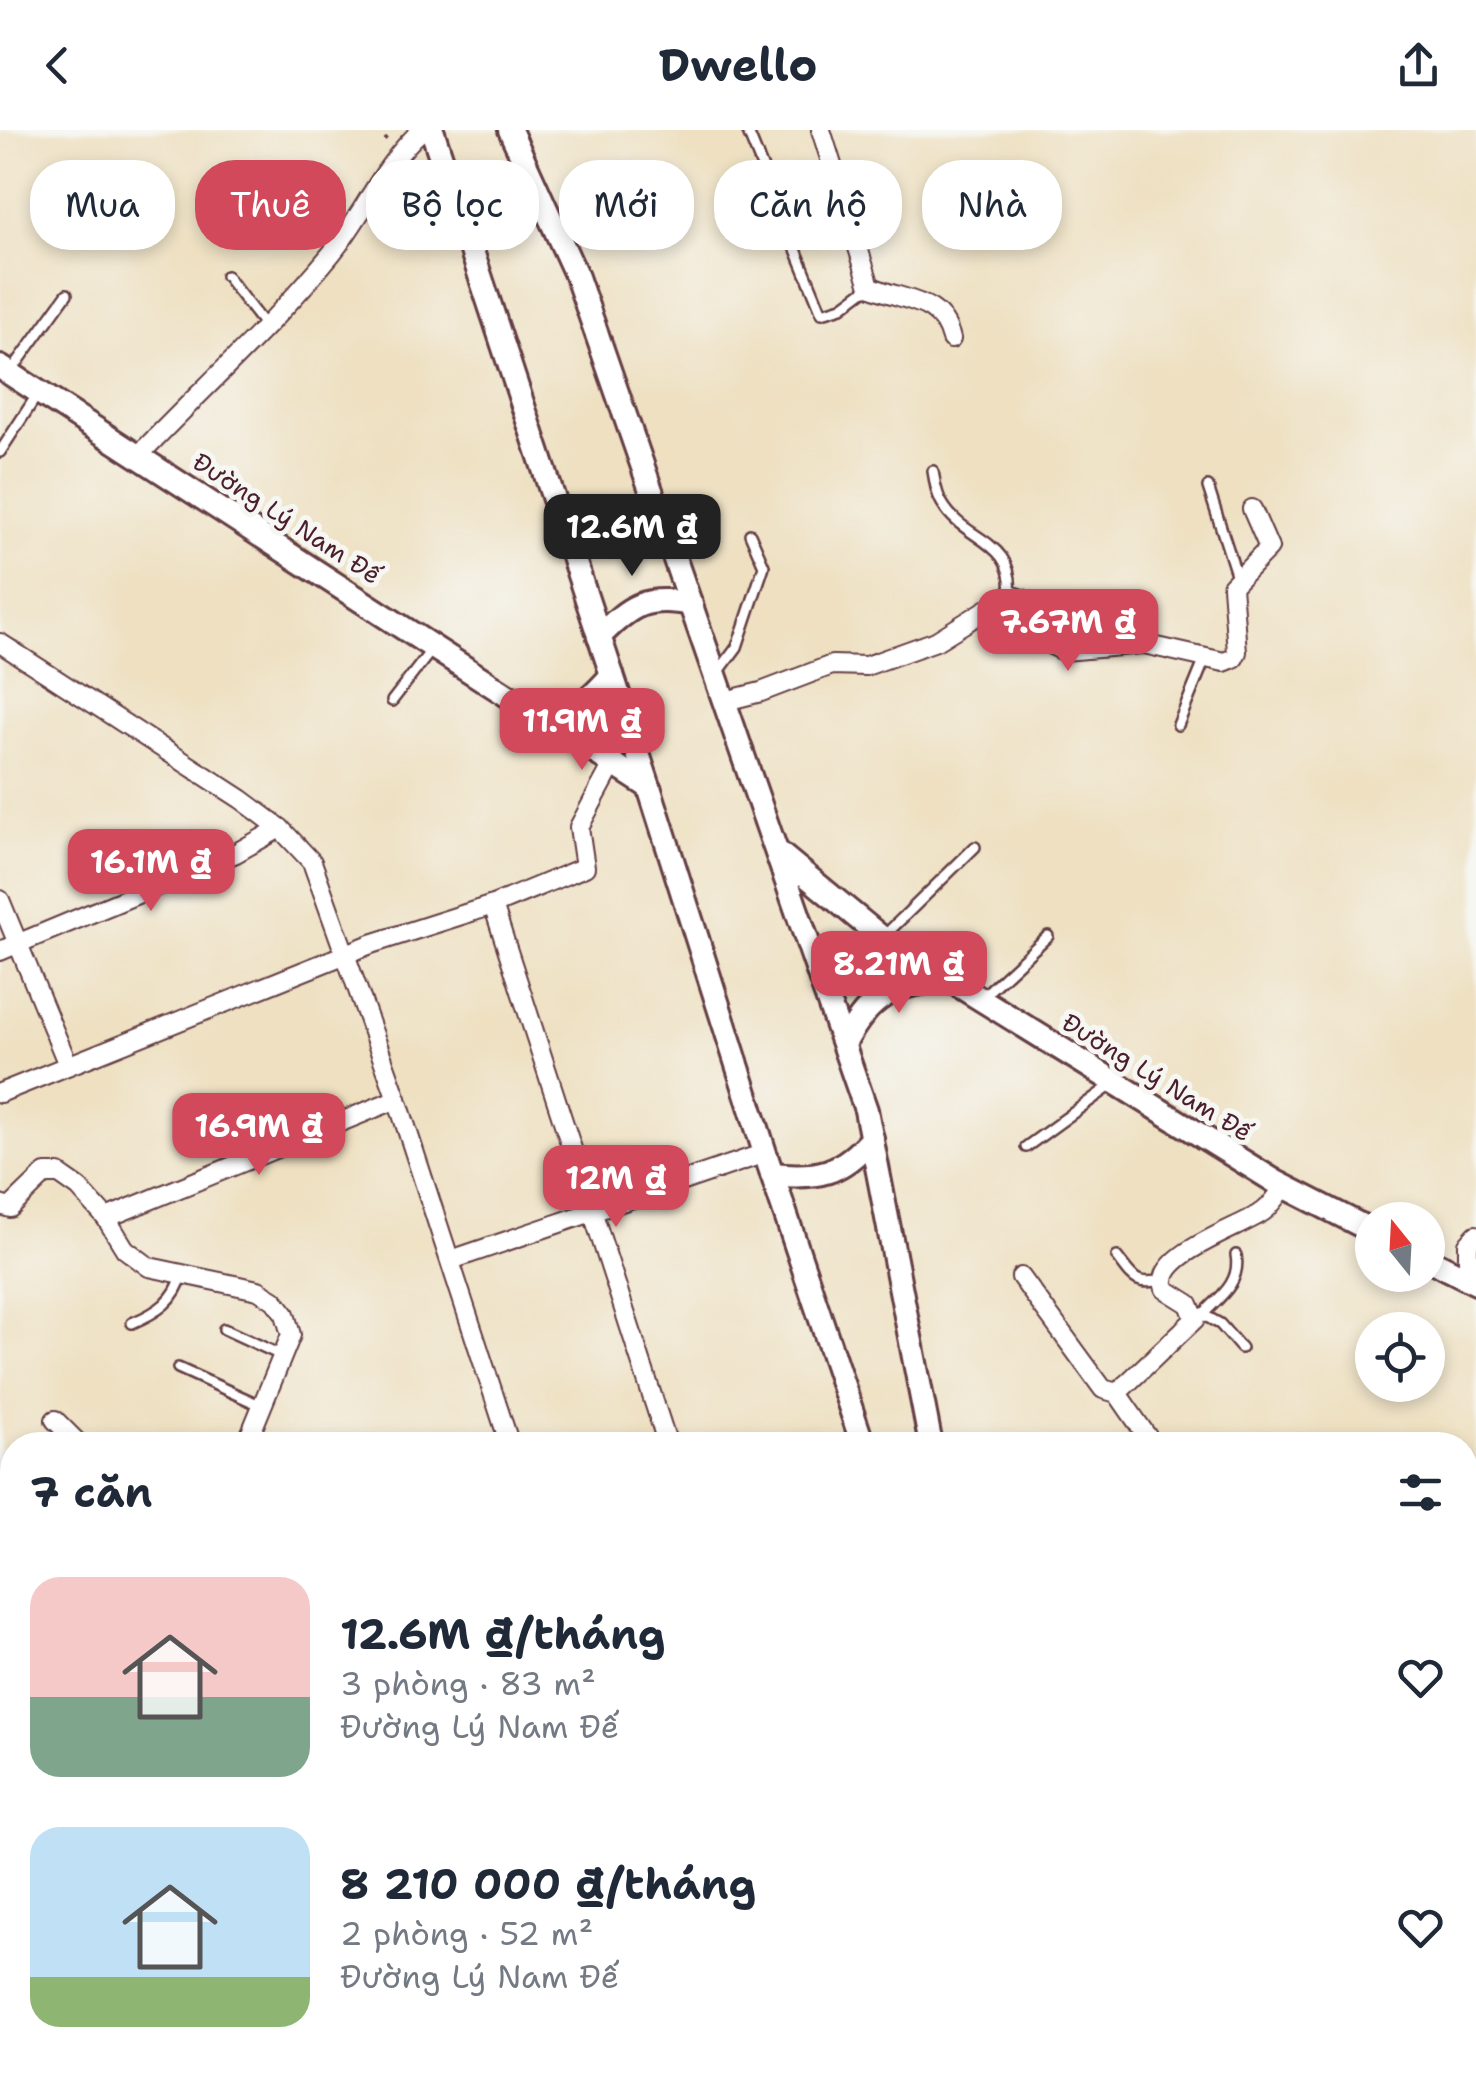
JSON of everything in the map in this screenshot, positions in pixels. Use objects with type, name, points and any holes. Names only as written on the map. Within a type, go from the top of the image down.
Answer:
[{"type":"street","points":[[139,455],[304,287],[343,240],[398,153],[422,130]]},
{"type":"street","points":[[432,130],[859,1432]]},
{"type":"street","points":[[510,130],[577,277],[866,1110],[929,1432]]},
{"type":"street","points":[[821,130],[870,286],[937,311],[947,323],[951,339]]},
{"type":"street","name":"Đường Lý Nam Đế","points":[[5,370],[649,786]]},
{"type":"street","points":[[725,702],[832,665],[866,666],[936,641],[1010,596],[1028,601],[1048,643],[1064,650],[1144,644],[1224,662],[1237,652],[1232,586],[1269,548],[1252,510]]},
{"type":"street","points":[[599,637],[636,605],[654,599],[691,604]]},
{"type":"street","points":[[0,644],[240,798],[280,828],[312,862],[347,954],[506,1432]]},
{"type":"street","points":[[541,719],[570,713],[587,703],[612,675]]},
{"type":"street","points":[[0,1093],[347,954],[493,905],[585,866],[578,827],[614,762]]},
{"type":"street","points":[[0,951],[236,852],[280,828]]},
{"type":"street","name":"Đường Lý Nam Đế","points":[[776,850],[882,938],[1284,1187],[1355,1222]]},
{"type":"street","points":[[0,900],[68,1065]]},
{"type":"street","points":[[493,905],[664,1432]]},
{"type":"street","points":[[844,1044],[859,1016],[876,999],[896,988],[948,979]]},
{"type":"street","points":[[106,1218],[396,1099]]},
{"type":"street","points":[[451,1260],[592,1214],[768,1164],[801,1178],[822,1174],[842,1167],[872,1138]]},
{"type":"street","points":[[0,1205],[10,1208],[39,1178],[52,1173],[79,1188],[106,1218],[125,1249],[149,1266],[237,1283],[274,1300],[285,1314],[291,1335],[251,1432]]},
{"type":"street","points":[[1117,1393],[1196,1319],[1198,1312],[1165,1289],[1165,1272],[1182,1255],[1265,1210],[1284,1187]]},
{"type":"street","points":[[1472,1281],[1468,1244],[1476,1235]]},
{"type":"street","points":[[1445,1268],[1472,1281]]},
{"type":"street","points":[[1021,1277],[1103,1388],[1117,1393],[1144,1432]]},
{"type":"street","points":[[55,1420],[67,1432]]},
{"type":"lane","points":[[747,130],[822,313],[842,307],[870,286]]},
{"type":"lane","points":[[226,276],[264,326]]},
{"type":"lane","points":[[5,370],[67,294]]},
{"type":"lane","points":[[0,452],[39,392]]},
{"type":"lane","points":[[933,472],[938,496],[946,510],[1006,561],[1012,578],[1010,596]]},
{"type":"lane","points":[[1208,487],[1237,578]]},
{"type":"lane","points":[[716,676],[737,646],[764,566],[750,534]]},
{"type":"lane","points":[[392,701],[434,646]]},
{"type":"lane","points":[[1178,724],[1206,658]]},
{"type":"lane","points":[[882,938],[976,847]]},
{"type":"lane","points":[[980,999],[1048,936]]},
{"type":"lane","points":[[1026,1147],[1115,1083]]},
{"type":"lane","points":[[1236,1254],[1235,1277],[1230,1288],[1198,1312],[1220,1324],[1241,1348]]},
{"type":"lane","points":[[1117,1256],[1137,1281],[1146,1284],[1162,1280]]},
{"type":"lane","points":[[132,1323],[162,1308],[178,1289],[183,1273]]},
{"type":"lane","points":[[224,1330],[284,1357]]},
{"type":"lane","points":[[178,1368],[262,1406]]}]
